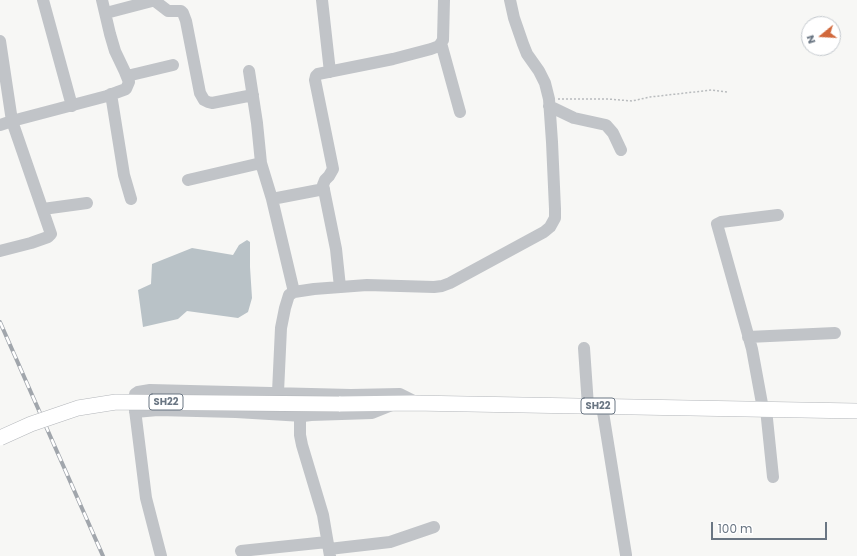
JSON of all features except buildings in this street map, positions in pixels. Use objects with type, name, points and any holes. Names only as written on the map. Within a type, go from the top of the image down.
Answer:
[{"type":"main road","name":"SH22","points":[[0,438],[31,424],[78,408],[116,402],[339,404],[418,403],[857,411]]},
{"type":"street","points":[[43,0],[72,106]]},
{"type":"street","points":[[0,126],[12,121],[72,106],[126,89],[129,82],[115,51],[102,0]]},
{"type":"street","points":[[106,13],[152,0],[168,11],[181,11],[184,13],[200,93],[204,100],[212,103],[252,95]]},
{"type":"street","points":[[322,0],[330,72]]},
{"type":"street","points":[[444,0],[441,43],[460,112]]},
{"type":"street","points":[[278,392],[281,328],[287,298],[289,295],[294,292],[367,285],[434,288],[442,286],[544,232],[550,227],[555,218],[555,209],[549,102],[545,83],[523,44],[514,18],[510,0]]},
{"type":"street","points":[[0,41],[12,121],[51,234],[48,237],[31,243],[0,251]]},
{"type":"street","points":[[340,287],[336,249],[323,182],[333,169],[315,80],[318,74],[431,49],[441,43]]},
{"type":"street","points":[[127,76],[173,65]]},
{"type":"street","points":[[249,72],[261,163],[272,199],[294,292]]},
{"type":"street","points":[[112,94],[124,175],[131,199]]},
{"type":"street","points":[[549,102],[574,118],[606,125],[613,133],[621,150]]},
{"type":"street","points":[[188,180],[261,163]]},
{"type":"street","points":[[272,199],[324,189]]},
{"type":"street","points":[[43,209],[88,203]]},
{"type":"street","points":[[773,477],[765,409],[748,337],[717,224],[721,222],[778,215]]},
{"type":"street","points":[[748,337],[836,333]]},
{"type":"street","points":[[584,348],[626,555]]},
{"type":"street","points":[[161,556],[146,498],[135,412],[135,394],[138,392],[150,390],[351,395],[400,394],[418,403]]},
{"type":"street","points":[[135,412],[158,410],[236,412],[303,416],[372,413],[395,404]]},
{"type":"street","points":[[303,416],[299,424],[300,435],[321,508],[329,549]]},
{"type":"street","points":[[241,551],[329,549],[390,542],[434,527]]},
{"type":"path","points":[[549,102],[608,98],[632,100],[706,91],[727,92]]},
{"type":"shaded area","points":[[247,240],[250,242],[252,298],[248,312],[238,318],[187,311],[178,319],[143,327],[138,290],[151,284],[152,264],[192,248],[233,255],[239,245]]},
{"type":"railway","points":[[0,322],[103,556]]}]
